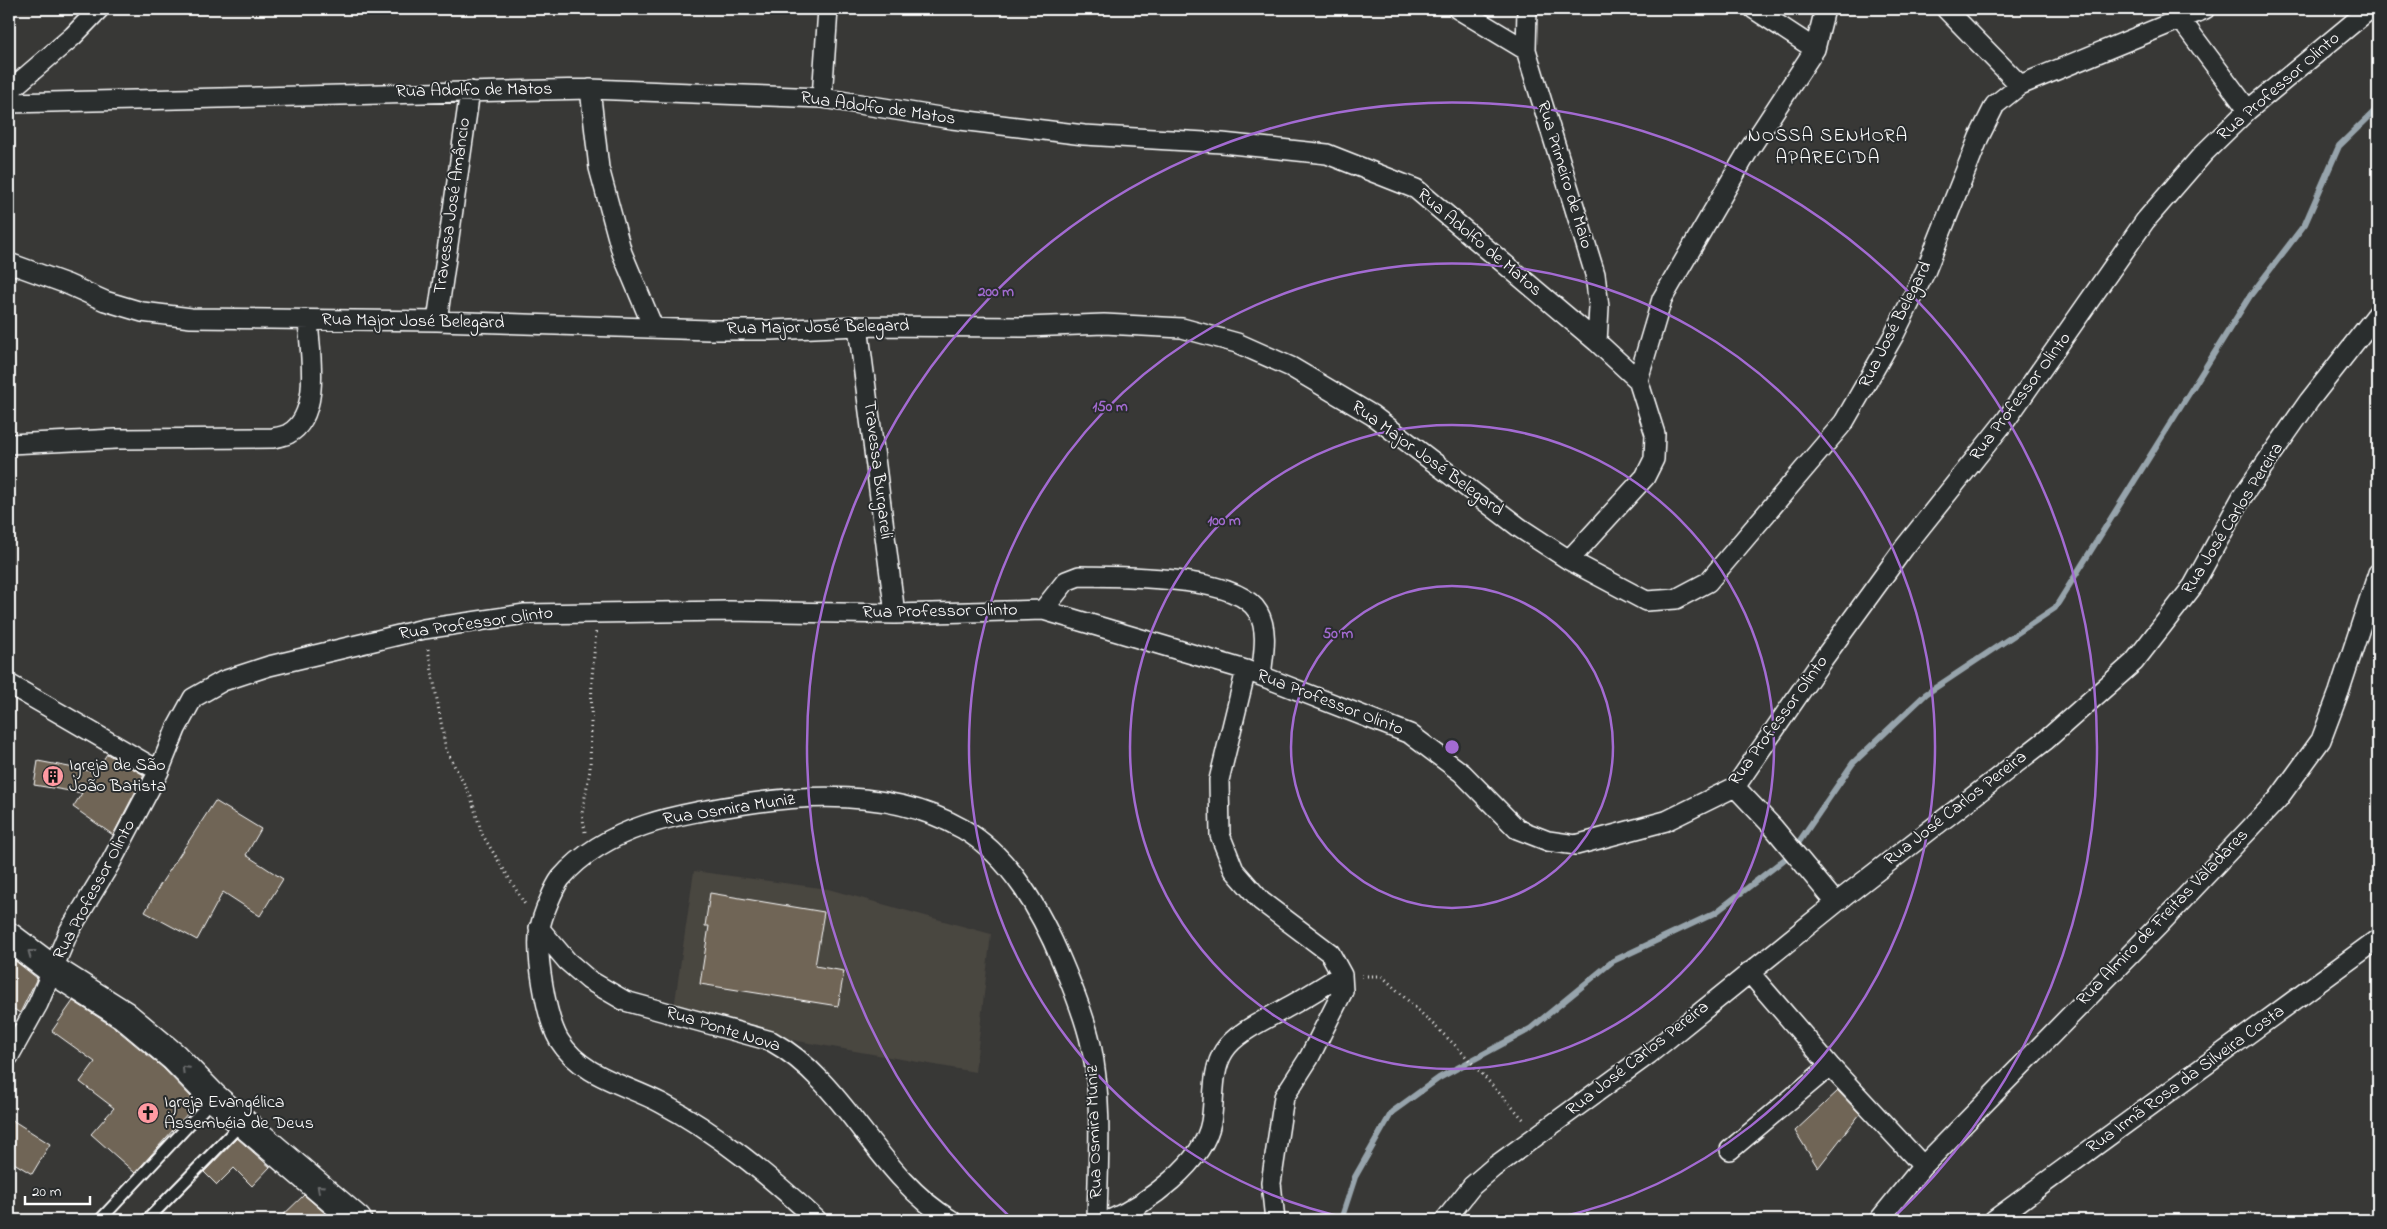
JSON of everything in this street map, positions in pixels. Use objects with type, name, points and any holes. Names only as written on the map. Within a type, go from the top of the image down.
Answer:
[{"type":"main road","points":[[9,937],[53,970],[124,1015],[174,1057],[214,1098],[242,1123],[357,1220]]},
{"type":"street","points":[[9,90],[73,36],[99,9]]},
{"type":"street","points":[[822,98],[828,9]]},
{"type":"street","points":[[1458,9],[1526,50]]},
{"type":"street","name":"Rua Primeiro de Maio","points":[[1527,9],[1526,50],[1595,274],[1600,307],[1597,342]]},
{"type":"street","points":[[1754,9],[1815,49]]},
{"type":"street","points":[[1638,380],[1662,299],[1747,153],[1815,49],[1825,9]]},
{"type":"street","points":[[1946,9],[2020,85]]},
{"type":"street","name":"Rua José Belegard","points":[[1569,560],[1646,601],[1676,599],[1708,582],[1844,422],[1894,336],[1926,270],[1979,137],[1996,104],[2020,85],[2205,9]]},
{"type":"street","name":"Rua Professor Olinto","points":[[9,1056],[38,1004],[68,933],[111,862],[160,771],[176,729],[194,698],[223,681],[269,666],[424,628],[525,614],[598,611],[896,614],[1043,610],[1253,673],[1410,734],[1462,773],[1516,829],[1548,841],[1576,845],[1666,821],[1736,787],[1821,662],[1904,548],[2006,420],[2145,220],[2203,154],[2248,110],[2370,9]]},
{"type":"street","points":[[2181,20],[2248,110]]},
{"type":"street","points":[[590,89],[599,168],[622,253],[652,327]]},
{"type":"street","name":"Rua Adolfo de Matos","points":[[9,103],[590,89],[822,98],[952,119],[1084,135],[1222,143],[1327,154],[1416,189],[1597,342],[1638,380],[1655,434],[1654,459],[1645,477],[1569,560]]},
{"type":"street","name":"Travessa José Amâncio","points":[[437,320],[470,91]]},
{"type":"street","name":"Rua Major José Belegard","points":[[9,263],[67,284],[106,302],[142,312],[191,318],[308,321],[437,320],[771,330],[858,326],[1026,327],[1104,324],[1182,328],[1237,343],[1291,367],[1372,415],[1520,528],[1569,560]]},
{"type":"street","name":"Rua José Carlos Pereira","points":[[1445,1220],[1472,1186],[1494,1167],[1649,1054],[1836,902],[2046,740],[2134,662],[2193,586],[2242,497],[2309,402],[2378,313]]},
{"type":"street","points":[[9,444],[116,439],[274,438],[289,434],[300,424],[308,412],[312,380],[308,321]]},
{"type":"street","name":"Travessa Burgareli","points":[[858,326],[896,614]]},
{"type":"street","name":"Rua Almiro de Freitas Valadares","points":[[1879,1220],[1923,1166],[2158,926],[2278,799],[2321,740],[2339,692],[2378,573]]},
{"type":"street","points":[[1043,610],[1066,580],[1079,576],[1181,580],[1230,590],[1258,611],[1264,627],[1253,673],[1219,780],[1220,835],[1234,870],[1261,901],[1330,953],[1342,975],[1343,991],[1333,1014],[1284,1097],[1271,1183],[1275,1220]]},
{"type":"street","points":[[9,684],[160,771]]},
{"type":"street","points":[[1736,787],[1773,827],[1836,902]]},
{"type":"street","name":"Rua Osmira Muniz","points":[[817,1220],[778,1184],[730,1147],[660,1102],[606,1080],[578,1061],[559,1040],[546,1007],[539,928],[558,881],[588,852],[637,826],[690,813],[769,800],[820,797],[888,802],[926,812],[964,829],[990,850],[1012,873],[1045,921],[1073,990],[1091,1044],[1098,1096],[1097,1220]]},
{"type":"street","name":"Rua Ponte Nova","points":[[539,928],[567,961],[589,980],[625,1001],[771,1041],[792,1053],[814,1072],[898,1175],[930,1208],[951,1220]]},
{"type":"street","name":"Rua Irmã Rosa da Silveira Costa","points":[[1994,1220],[2378,939]]},
{"type":"street","points":[[1749,972],[1830,1066],[1923,1166]]},
{"type":"street","points":[[1110,1220],[1147,1199],[1187,1165],[1203,1144],[1211,1123],[1213,1094],[1223,1051],[1246,1030],[1342,975]]},
{"type":"street","points":[[1730,1150],[1830,1066]]},
{"type":"lane","points":[[100,1220],[214,1098]]},
{"type":"lane","points":[[147,1220],[242,1123]]},
{"type":"path","points":[[588,852],[582,813],[590,770],[592,676],[598,611]]},
{"type":"path","points":[[424,628],[446,750],[471,797],[482,834],[539,928]]},
{"type":"path","points":[[1342,975],[1382,976],[1458,1048],[1538,1134]]},
{"type":"shaded area","points":[[694,871],[828,889],[991,934],[975,1072],[769,1036],[673,1015]]},
{"type":"building","points":[[107,754],[144,775],[113,835],[73,807],[82,793],[34,785],[38,761],[95,772]]},
{"type":"building","points":[[215,801],[261,829],[246,855],[283,879],[260,916],[223,892],[197,940],[145,912],[160,885]]},
{"type":"building","points":[[710,893],[824,912],[815,966],[844,971],[838,1006],[700,984],[709,926],[705,926]]},
{"type":"building","points":[[9,956],[37,978],[20,1013],[9,1006]]},
{"type":"building","points":[[73,1001],[115,1028],[163,1068],[197,1103],[135,1173],[91,1134],[114,1108],[80,1082],[95,1062],[52,1031]]},
{"type":"building","points":[[1838,1091],[1860,1114],[1818,1168],[1795,1131]]},
{"type":"building","points":[[9,1118],[50,1144],[32,1174],[9,1160]]},
{"type":"building","points":[[237,1138],[270,1167],[252,1186],[234,1168],[217,1185],[204,1172]]},
{"type":"building","points":[[304,1195],[333,1220],[278,1220]]},
{"type":"waterway","points":[[1341,1220],[1355,1177],[1392,1112],[1439,1078],[1530,1029],[1613,961],[1715,913],[1790,855],[1853,763],[1926,694],[2055,608],[2250,296],[2305,224],[2339,146],[2378,108]]},
{"type":"place","name":"Igreja de São João Batista","points":[[53,776]]},
{"type":"place","name":"Igreja Evangélica Assembéia de Deus","points":[[148,1113]]},
{"type":"district","name":"NOSSA SENHORA APARECIDA","points":[[1828,147]]}]
